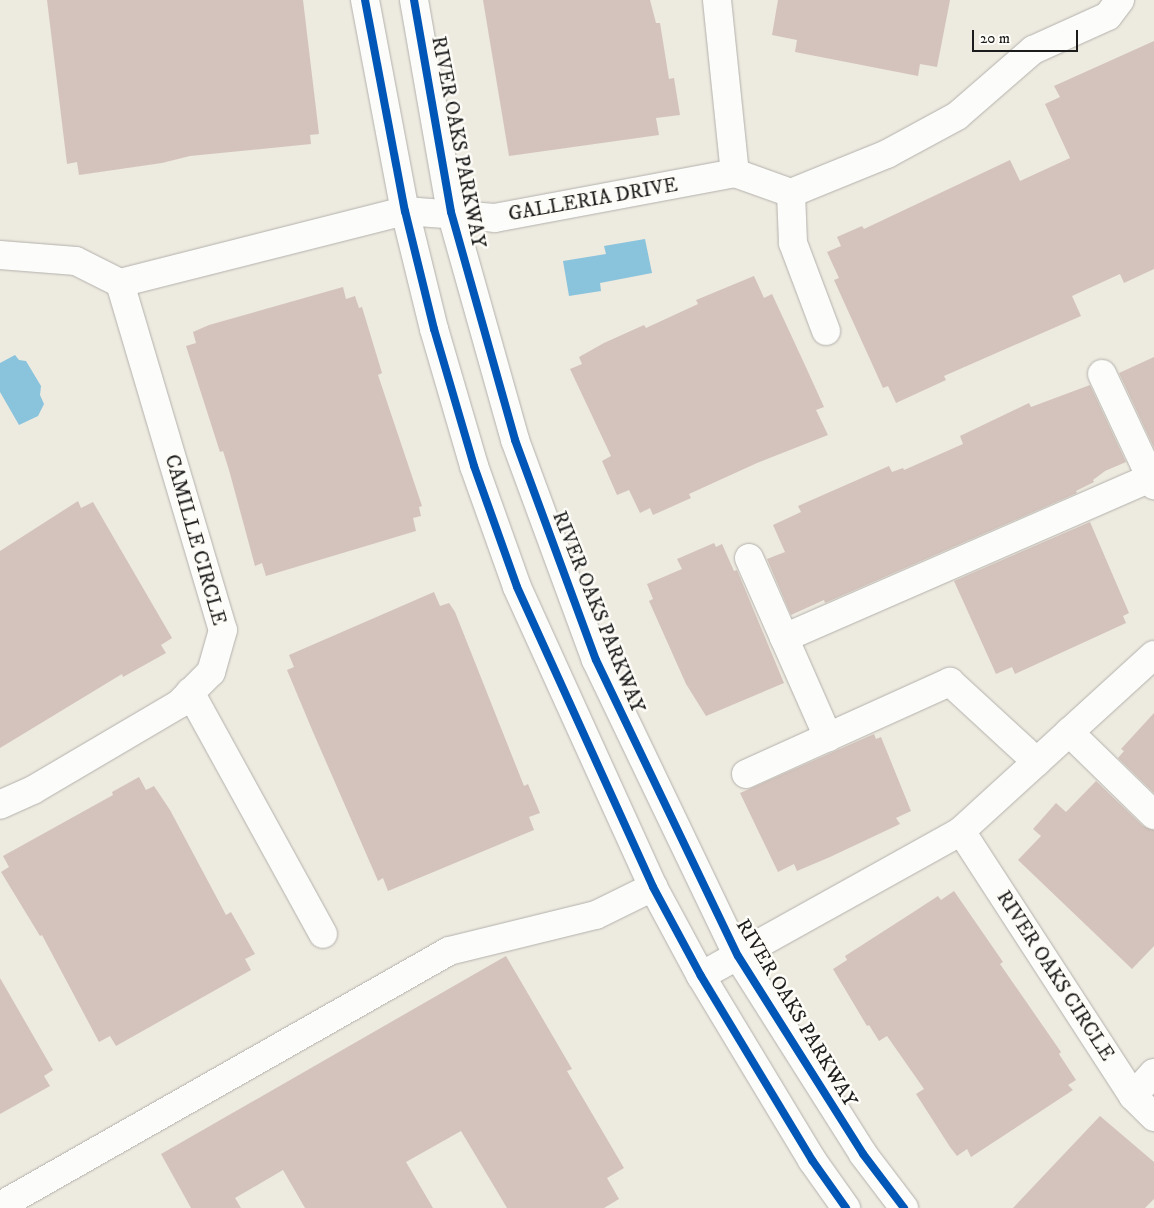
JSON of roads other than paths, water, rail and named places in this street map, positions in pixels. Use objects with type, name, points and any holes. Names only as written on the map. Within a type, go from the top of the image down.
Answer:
[{"type":"street","points":[[365,0],[405,211],[439,347],[474,466],[516,587],[653,887],[701,976],[812,1160],[846,1208]]},
{"type":"street","name":"RIVER OAKS PARKWAY","points":[[414,0],[451,212],[515,440],[596,660],[738,956],[863,1154],[904,1208]]},
{"type":"street","points":[[717,0],[735,174]]},
{"type":"street","points":[[826,331],[793,243],[791,193],[887,154],[957,116],[1033,50],[1108,16],[1120,0]]},
{"type":"street","name":"GALLERIA DRIVE","points":[[451,212],[495,218],[735,174],[791,193]]},
{"type":"street","points":[[0,255],[76,261],[120,283],[405,211],[451,212]]},
{"type":"street","name":"CAMILLE CIRCLE","points":[[0,805],[33,790],[162,714],[190,692],[211,672],[223,630],[120,283]]},
{"type":"street","points":[[784,638],[1152,481],[1102,374]]},
{"type":"street","points":[[749,558],[828,737]]},
{"type":"street","points":[[701,976],[961,831],[1154,654]]},
{"type":"street","points":[[746,774],[950,682],[1036,762]]},
{"type":"street","points":[[190,692],[323,934]]},
{"type":"street","points":[[1068,732],[1154,815]]},
{"type":"street","name":"RIVER OAKS CIRCLE","points":[[961,831],[1133,1096],[1154,1117]]},
{"type":"street","points":[[0,1206],[449,951],[596,915],[653,887]]},
{"type":"street","points":[[1133,1096],[1154,1073]]},
{"type":"water","points":[[645,239],[652,273],[600,283],[601,291],[569,296],[563,261],[606,254],[604,246]]},
{"type":"water","points":[[15,355],[19,360],[26,361],[41,386],[40,395],[44,404],[38,416],[19,425],[0,392],[0,363]]}]
